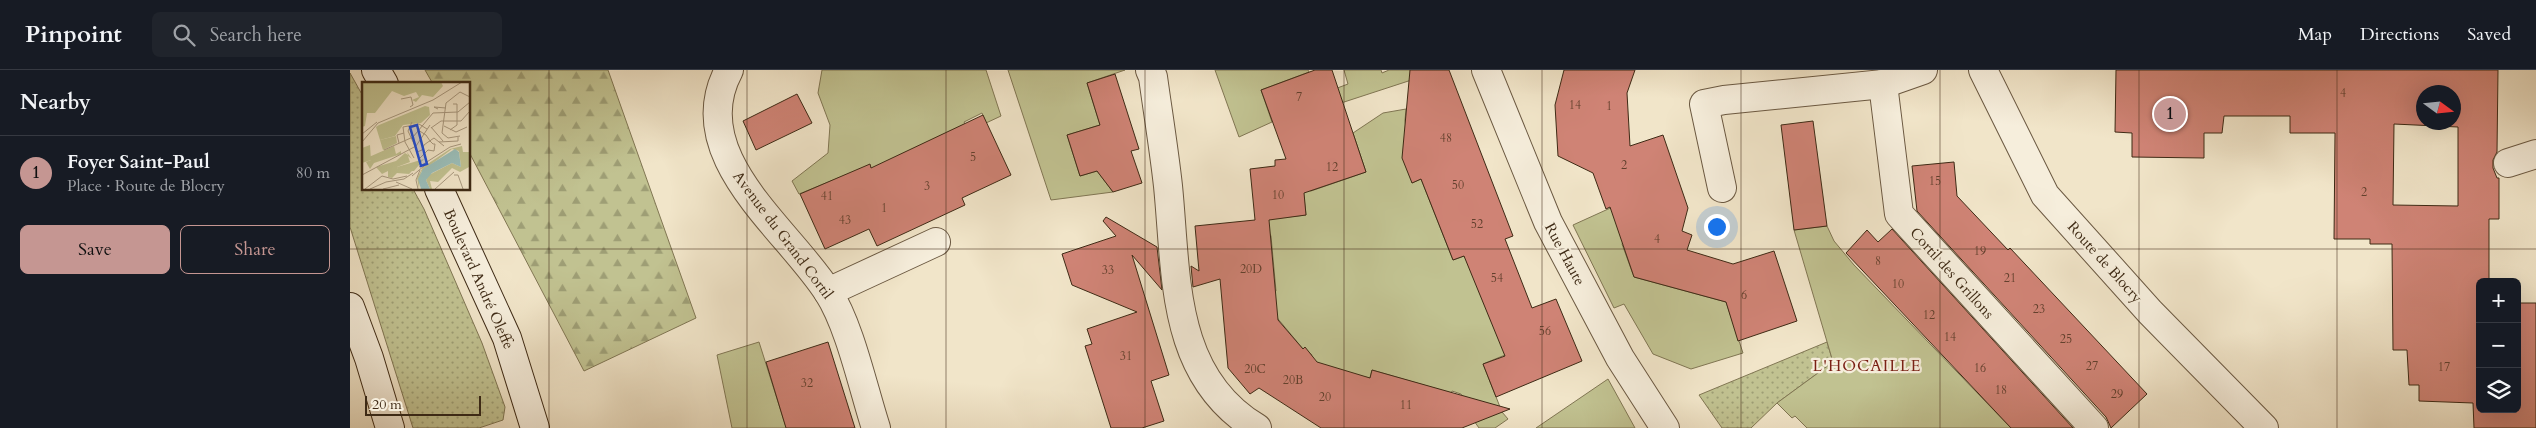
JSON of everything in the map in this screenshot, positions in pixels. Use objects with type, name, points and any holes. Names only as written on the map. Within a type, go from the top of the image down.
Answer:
[{"type":"street","points":[[376,70],[383,82]]},
{"type":"street","name":"Avenue du Grand Cortil","points":[[730,70],[721,85],[717,117],[725,152],[736,175],[828,292],[842,322],[876,428]]},
{"type":"street","points":[[1150,70],[1153,77],[1168,186],[1175,268],[1186,334],[1194,357],[1222,402],[1257,428]]},
{"type":"street","name":"Rue Haute","points":[[1486,70],[1548,222],[1620,358],[1665,428]]},
{"type":"street","points":[[1722,188],[1704,104],[1724,100],[1883,84],[1923,70]]},
{"type":"street","name":"Route de Blocry","points":[[1983,70],[2045,194],[2150,312],[2260,427]]},
{"type":"street","name":"Cortil des Grillons","points":[[1883,84],[1899,214],[2094,428]]},
{"type":"street","points":[[2508,163],[2536,154]]},
{"type":"street","name":"Boulevard André Oleffe","points":[[438,190],[507,338],[534,428]]},
{"type":"street","points":[[828,292],[936,242]]},
{"type":"street","points":[[350,307],[369,358],[390,428]]},
{"type":"green space","points":[[425,70],[608,70],[696,318],[584,371],[470,154],[470,82],[432,82]]},
{"type":"green space","points":[[822,70],[986,70],[1001,116],[986,123],[982,113],[964,122],[965,124],[871,169],[870,165],[799,194],[792,181],[828,153],[830,125],[818,93]]},
{"type":"green space","points":[[1008,70],[1125,70],[1087,83],[1100,125],[1067,135],[1080,176],[1097,171],[1113,192],[1051,200]]},
{"type":"green space","points":[[1215,70],[1308,70],[1309,72],[1261,90],[1272,122],[1239,137]]},
{"type":"green space","points":[[1344,70],[1381,70],[1382,73],[1389,70],[1435,70],[1436,72],[1338,104],[1332,90],[1348,84]]},
{"type":"green space","points":[[350,73],[362,94],[362,190],[414,190],[424,209],[482,343],[505,407],[503,420],[479,428],[413,428],[350,227]]},
{"type":"green space","points":[[1406,109],[1405,120],[1412,183],[1421,179],[1453,260],[1464,256],[1527,346],[1483,364],[1502,412],[1508,419],[1495,428],[1479,428],[1472,418],[1475,416],[1461,394],[1452,391],[1451,393],[1372,370],[1370,378],[1305,365],[1312,355],[1305,348],[1303,349],[1274,314],[1268,295],[1276,291],[1271,236],[1261,220],[1306,215],[1303,189],[1311,191],[1366,172],[1353,133],[1383,113]]},
{"type":"green space","points":[[1617,205],[1627,234],[1622,244],[1634,277],[1726,302],[1743,353],[1691,369],[1653,354],[1624,304],[1614,308],[1573,225]]},
{"type":"green space","points":[[1827,226],[1834,241],[1854,265],[2011,428],[1807,428],[1795,416],[1792,418],[1777,403],[1833,362],[1794,230]]},
{"type":"green space","points":[[759,342],[786,427],[791,428],[732,428],[717,355]]},
{"type":"green space","points":[[1827,342],[1833,362],[1777,403],[1751,428],[1722,428],[1699,395]]},
{"type":"green space","points":[[1608,379],[1635,428],[1536,428]]},
{"type":"building","points":[[1315,70],[1332,70],[1366,172],[1304,193],[1306,215],[1269,220],[1278,320],[1317,362],[1370,378],[1372,370],[1510,409],[1462,428],[1321,428],[1259,388],[1250,394],[1228,368],[1220,279],[1193,287],[1191,266],[1199,271],[1195,226],[1255,220],[1250,169],[1275,166],[1275,160],[1286,159],[1261,90]]},
{"type":"building","points":[[1410,70],[1449,70],[1513,236],[1505,239],[1532,308],[1556,299],[1582,361],[1496,397],[1483,364],[1505,356],[1464,256],[1453,260],[1421,179],[1412,183],[1402,158]]},
{"type":"building","points":[[1564,70],[1635,70],[1627,93],[1630,146],[1663,135],[1688,208],[1682,231],[1692,235],[1687,250],[1733,264],[1774,251],[1797,321],[1738,341],[1726,302],[1634,277],[1610,207],[1606,209],[1593,173],[1558,156],[1555,105]]},
{"type":"building","points":[[2116,70],[2498,70],[2497,152],[2493,160],[2493,168],[2497,178],[2499,178],[2499,219],[2489,219],[2489,278],[2476,278],[2476,413],[2521,413],[2521,303],[2536,303],[2536,428],[2474,428],[2473,403],[2419,401],[2419,385],[2409,385],[2407,350],[2393,350],[2392,244],[2370,244],[2370,239],[2334,239],[2335,133],[2290,133],[2290,116],[2224,116],[2222,133],[2204,133],[2204,158],[2132,157],[2132,133],[2115,132]],"holes":[[[2416,85],[2461,85],[2461,130],[2458,130],[2458,206],[2393,205],[2394,124],[2416,125]]]},
{"type":"building","points":[[1115,74],[1139,149],[1131,151],[1142,183],[1113,192],[1097,171],[1080,176],[1067,135],[1100,125],[1087,83]]},
{"type":"building","points":[[797,94],[812,123],[756,150],[743,121]]},
{"type":"building","points":[[983,115],[1011,175],[962,198],[965,205],[877,246],[869,229],[825,249],[800,194],[870,164],[871,168]]},
{"type":"building","points":[[1813,121],[1827,226],[1794,230],[1781,125]]},
{"type":"building","points":[[1954,162],[1957,196],[2008,250],[2010,248],[2147,394],[2111,428],[2106,417],[1917,211],[1912,166]]},
{"type":"building","points":[[1106,217],[1157,247],[1162,290],[1132,255],[1169,375],[1151,381],[1164,421],[1142,428],[1111,428],[1085,346],[1092,344],[1087,329],[1137,312],[1072,285],[1062,254],[1116,236],[1103,221]]},
{"type":"building","points":[[1892,229],[2073,428],[2011,428],[1846,253],[1867,230],[1878,242]]},
{"type":"building","points":[[828,342],[855,428],[786,428],[766,362]]},
{"type":"place","name":"Foyer Saint-Paul","points":[[2170,114]]},
{"type":"district","name":"L'HOCAILLE","points":[[1867,366]]}]
